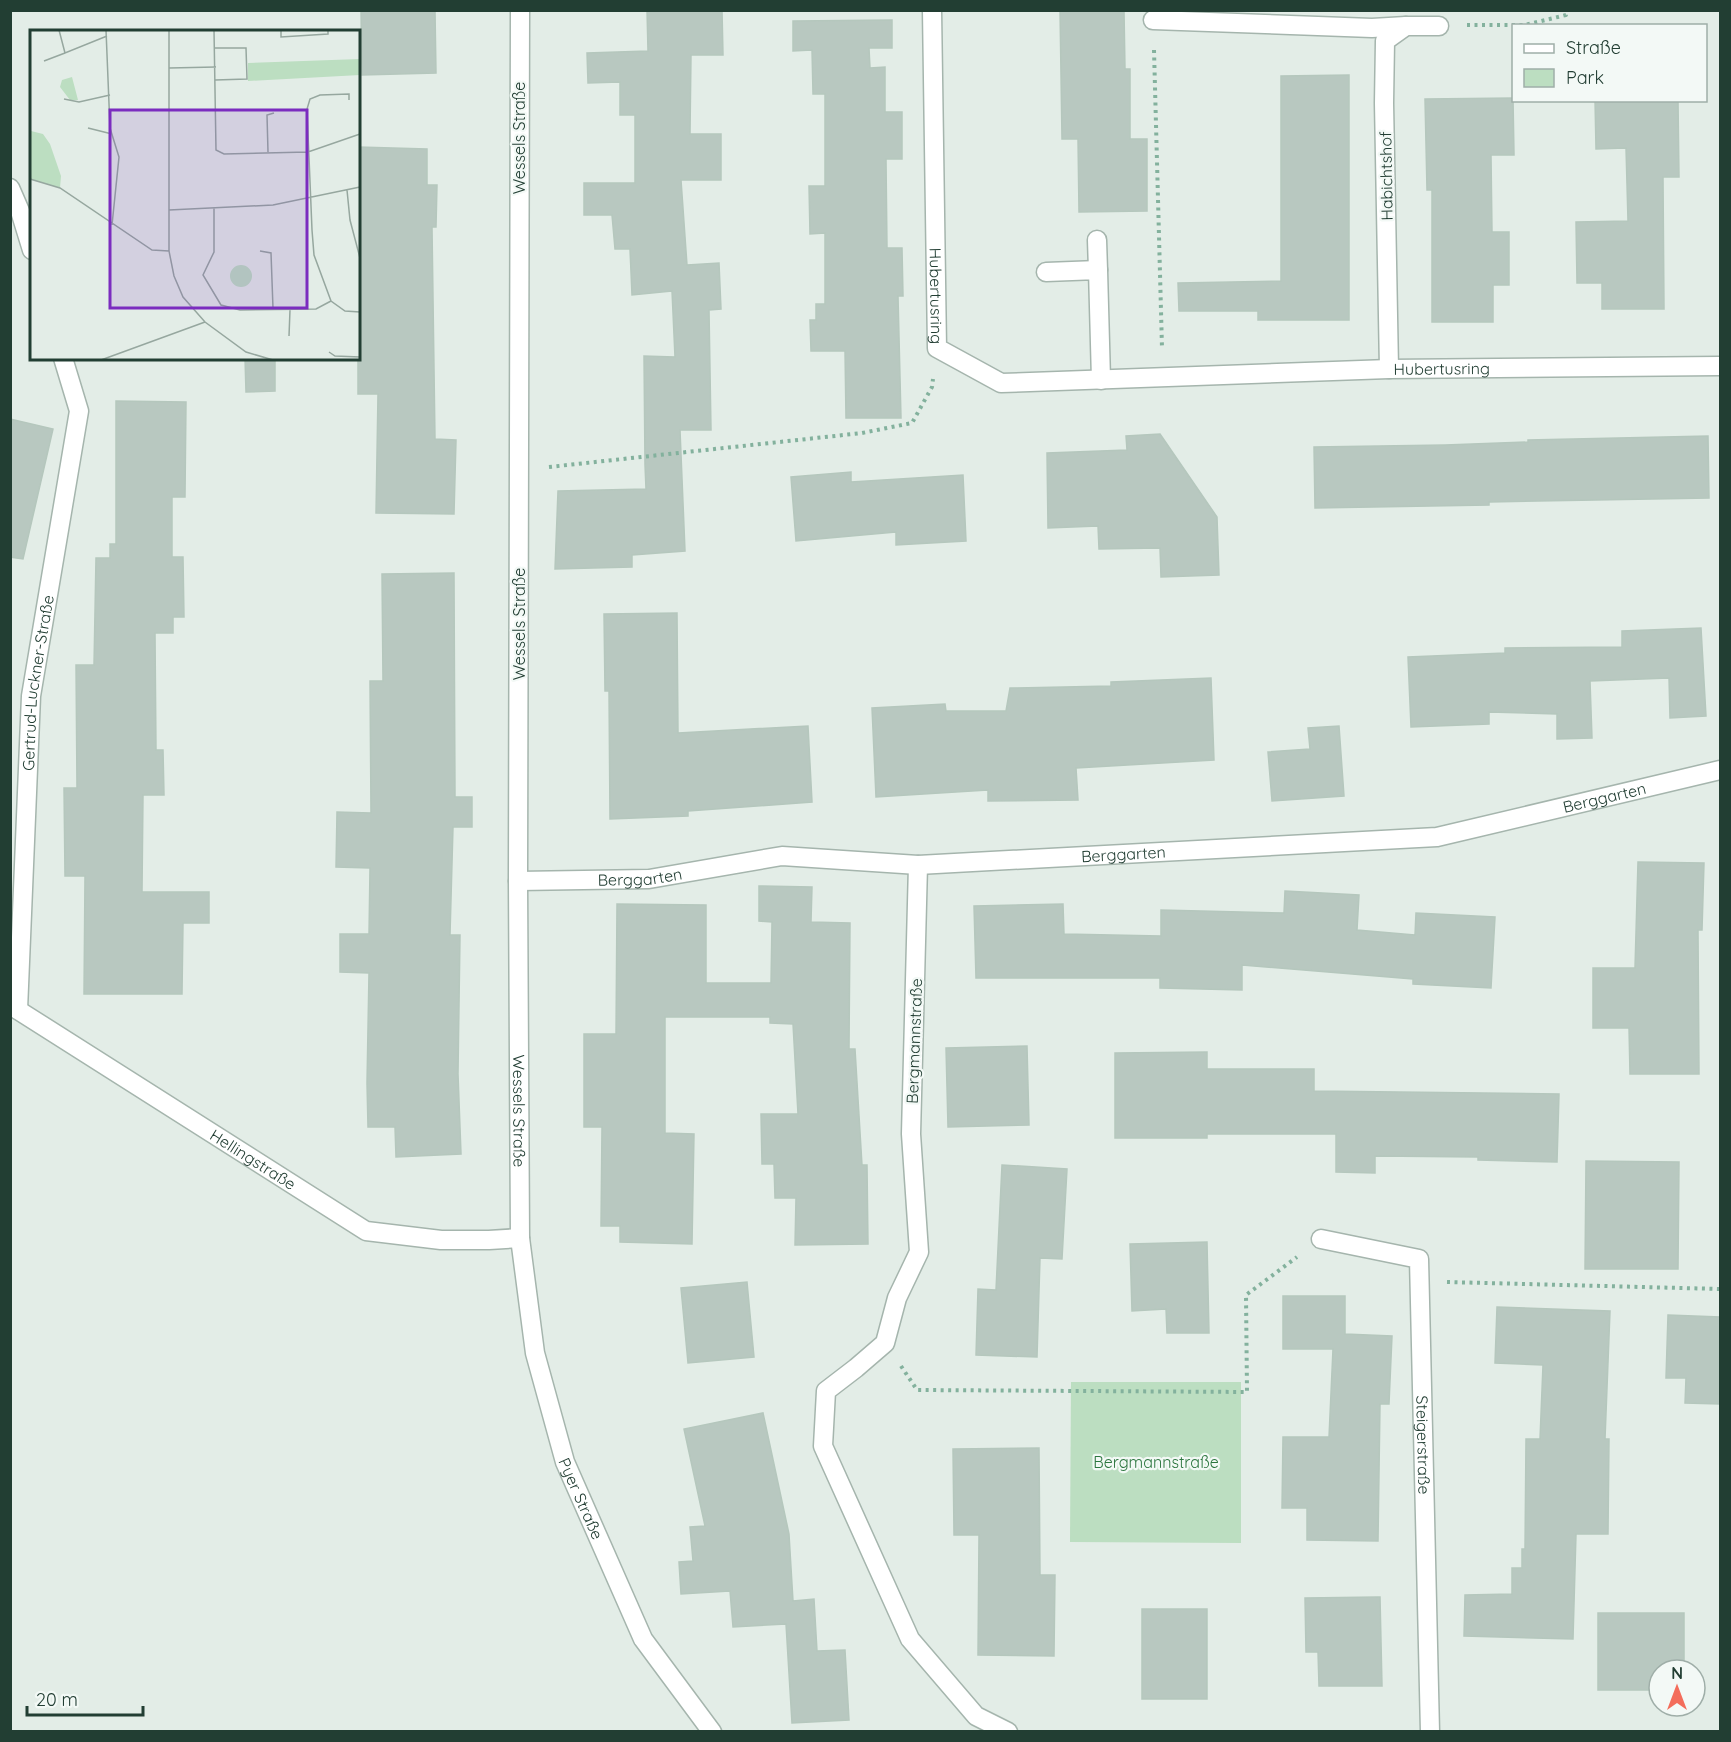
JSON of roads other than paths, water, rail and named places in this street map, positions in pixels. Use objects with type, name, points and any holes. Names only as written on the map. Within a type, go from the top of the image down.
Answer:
[{"type":"street","name":"Wessels Straße","points":[[520,10],[518,881],[520,1238]]},
{"type":"street","name":"Hubertusring","points":[[932,10],[937,348],[1001,383],[1389,369],[1720,366]]},
{"type":"street","points":[[1153,20],[1372,28],[1439,26]]},
{"type":"street","name":"Habichtshof","points":[[1389,369],[1385,41],[1406,27]]},
{"type":"street","points":[[10,188],[15,209],[30,245]]},
{"type":"street","points":[[1097,240],[1101,380]]},
{"type":"street","points":[[1046,272],[1098,270]]},
{"type":"street","name":"Gertrud-Luckner-Straße","points":[[14,1008],[31,696],[79,411],[64,360]]},
{"type":"street","name":"Berggarten","points":[[518,881],[649,879],[782,856],[918,865],[1437,837],[1720,770]]},
{"type":"street","name":"Bergmannstraße","points":[[918,865],[911,1134],[919,1252],[897,1298],[885,1343],[826,1391],[823,1446],[910,1639],[976,1716],[1008,1731]]},
{"type":"street","name":"Hellingstraße","points":[[14,1008],[366,1231],[441,1240],[520,1238]]},
{"type":"street","name":"Pyer Straße","points":[[520,1238],[535,1353],[565,1462],[643,1639],[712,1731]]},
{"type":"street","name":"Steigerstraße","points":[[1321,1239],[1419,1259],[1430,1731]]}]
